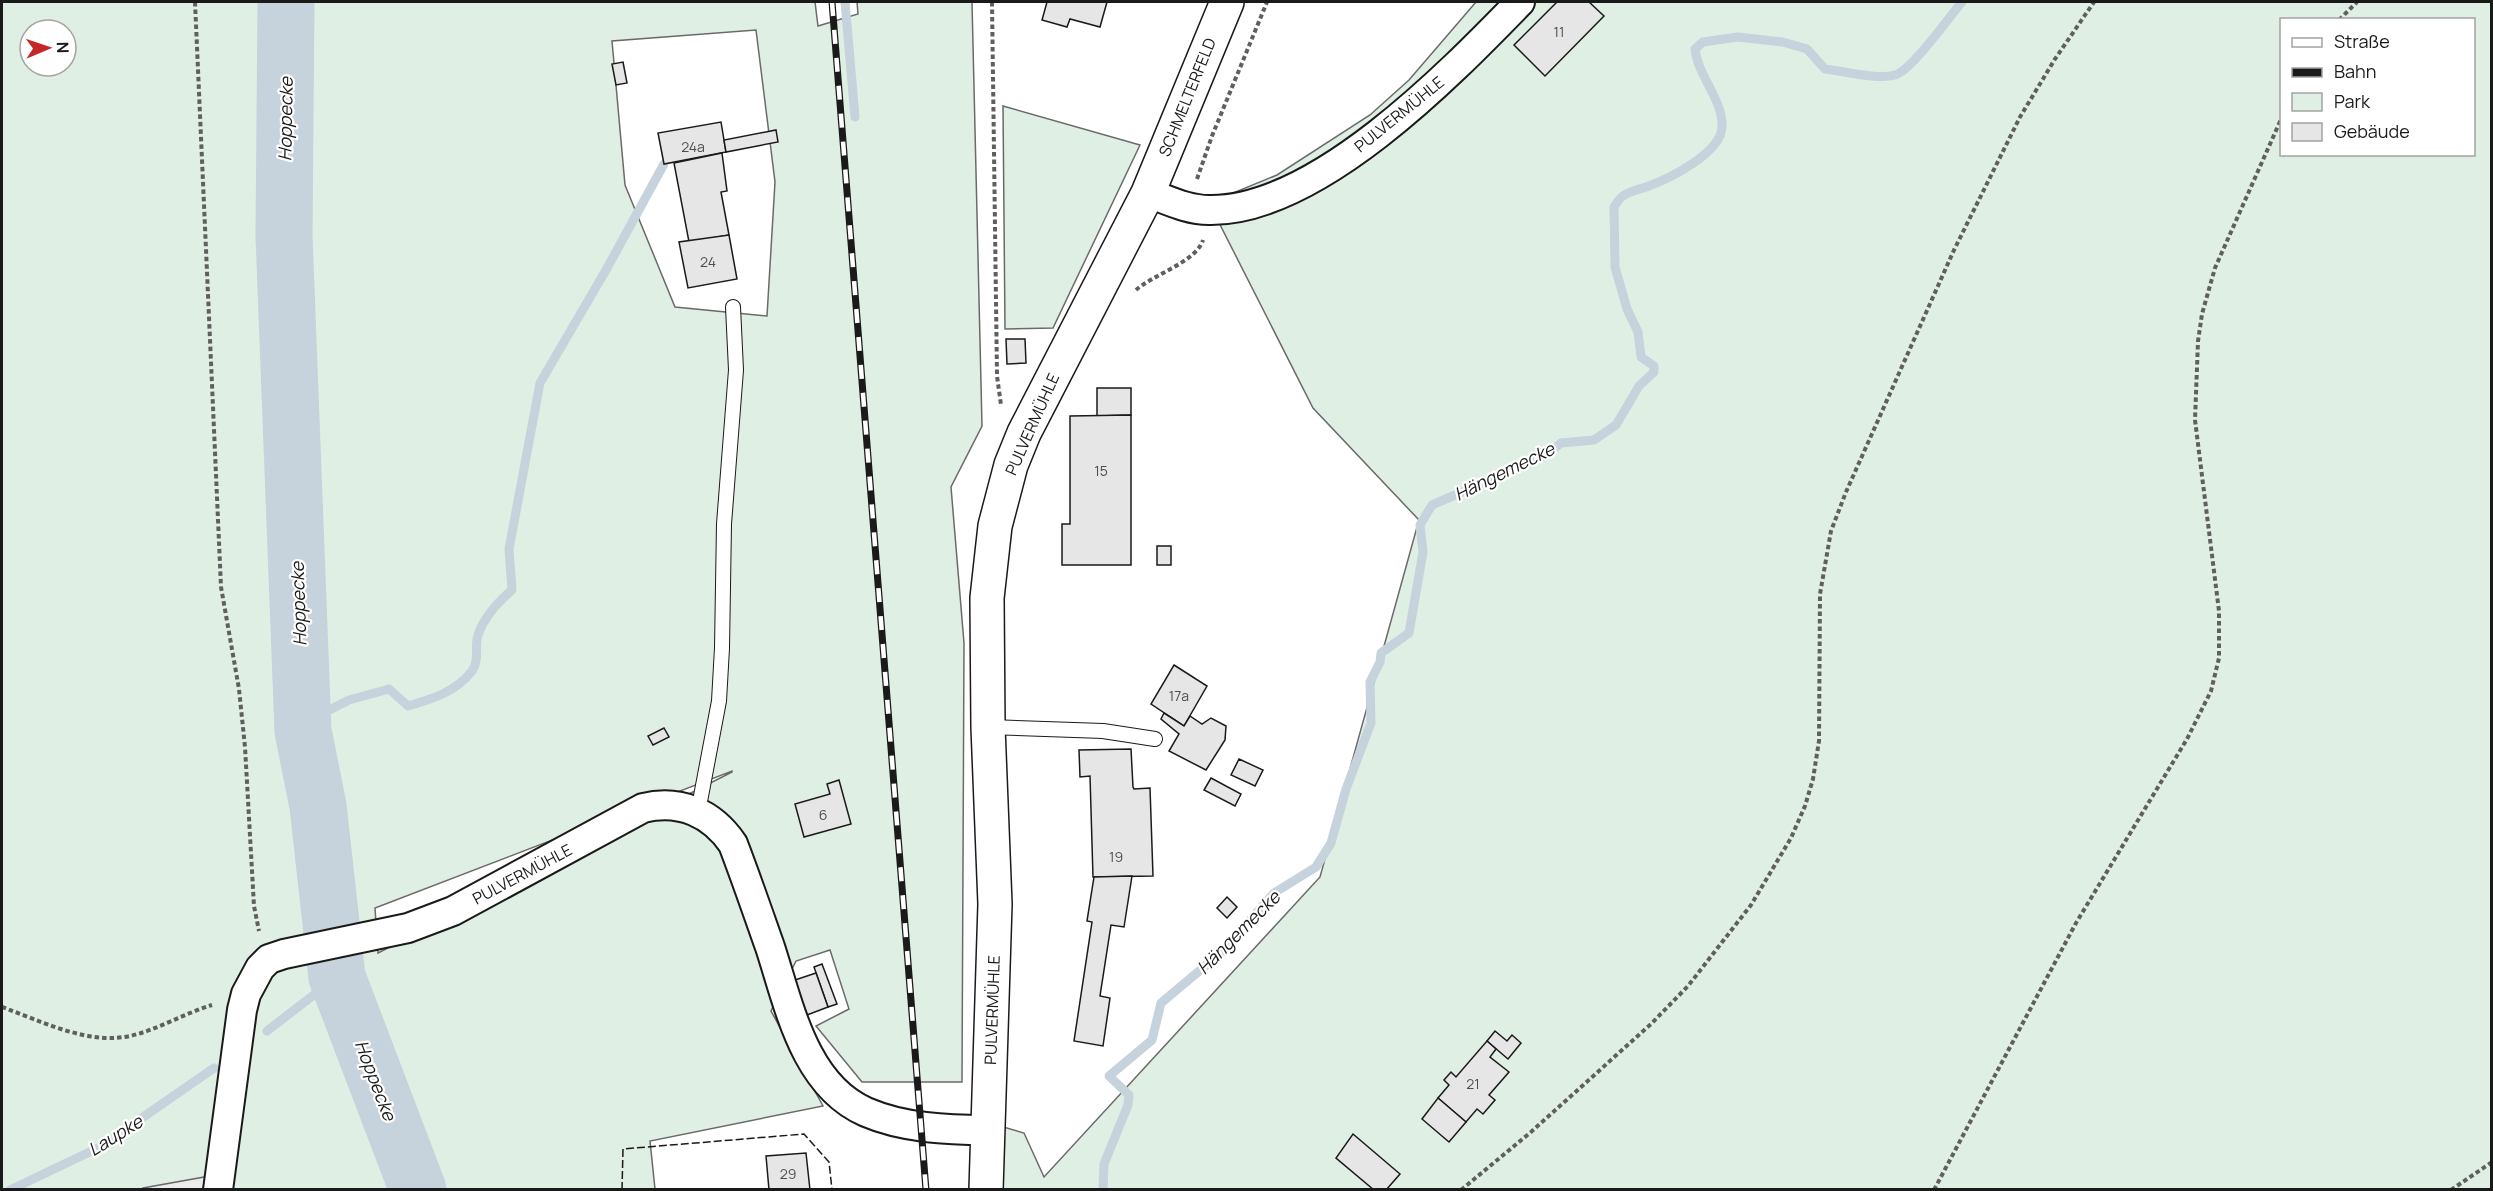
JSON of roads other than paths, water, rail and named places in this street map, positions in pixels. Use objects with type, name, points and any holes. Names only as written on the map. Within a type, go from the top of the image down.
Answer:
[{"type":"main road","name":"SCHMELTERFELD","points":[[1148,193],[1227,2]]},
{"type":"main road","name":"PULVERMÜHLE","points":[[987,1130],[995,904],[988,727],[987,598],[995,526],[1011,465],[1038,403],[1115,260],[1148,193]]},
{"type":"main road","points":[[986,1190],[987,1130]]},
{"type":"street","name":"PULVERMÜHLE","points":[[1148,193],[1199,209],[1240,207],[1293,188],[1354,152],[1383,130],[1446,76],[1520,2]]},
{"type":"street","name":"PULVERMÜHLE","points":[[218,1190],[242,1010],[246,994],[260,968],[269,960],[306,949],[414,926],[453,911],[643,808],[668,804],[698,812],[721,828],[733,844],[794,1021],[810,1056],[832,1087],[865,1111],[890,1119],[921,1126],[987,1130]]},
{"type":"lane","points":[[698,812],[719,701],[724,524],[736,370],[733,307]]},
{"type":"lane","points":[[988,727],[1103,731],[1155,739]]},
{"type":"waterway","name":"Hoppecke","points":[[286,2],[284,236],[303,731],[318,806],[337,977],[418,1190]]},
{"type":"waterway","points":[[845,2],[855,117]]},
{"type":"waterway","name":"Hängemecke","points":[[1103,1190],[1104,1164],[1128,1105],[1129,1095],[1109,1076],[1152,1040],[1161,1003],[1223,951],[1274,893],[1316,867],[1331,843],[1346,789],[1371,723],[1370,682],[1380,662],[1381,653],[1409,633],[1423,552],[1420,525],[1432,505],[1545,456],[1561,443],[1594,440],[1616,425],[1639,386],[1654,372],[1654,366],[1641,357],[1638,332],[1627,309],[1615,267],[1614,207],[1626,194],[1681,171],[1704,155],[1719,137],[1722,127],[1719,107],[1701,69],[1695,49],[1703,42],[1738,37],[1783,42],[1807,49],[1825,69],[1870,76],[1895,75],[1910,64],[1930,43],[1962,2]]},
{"type":"waterway","points":[[302,724],[349,700],[389,689],[408,706],[451,689],[472,671],[476,662],[477,639],[481,628],[492,610],[512,590],[509,549],[540,383],[664,164]]},
{"type":"waterway","name":"Laupke","points":[[267,1031],[337,977]]},
{"type":"waterway","name":"Laupke","points":[[10,1190],[100,1147],[214,1068]]},
{"type":"railway","points":[[832,2],[926,1190]]}]
